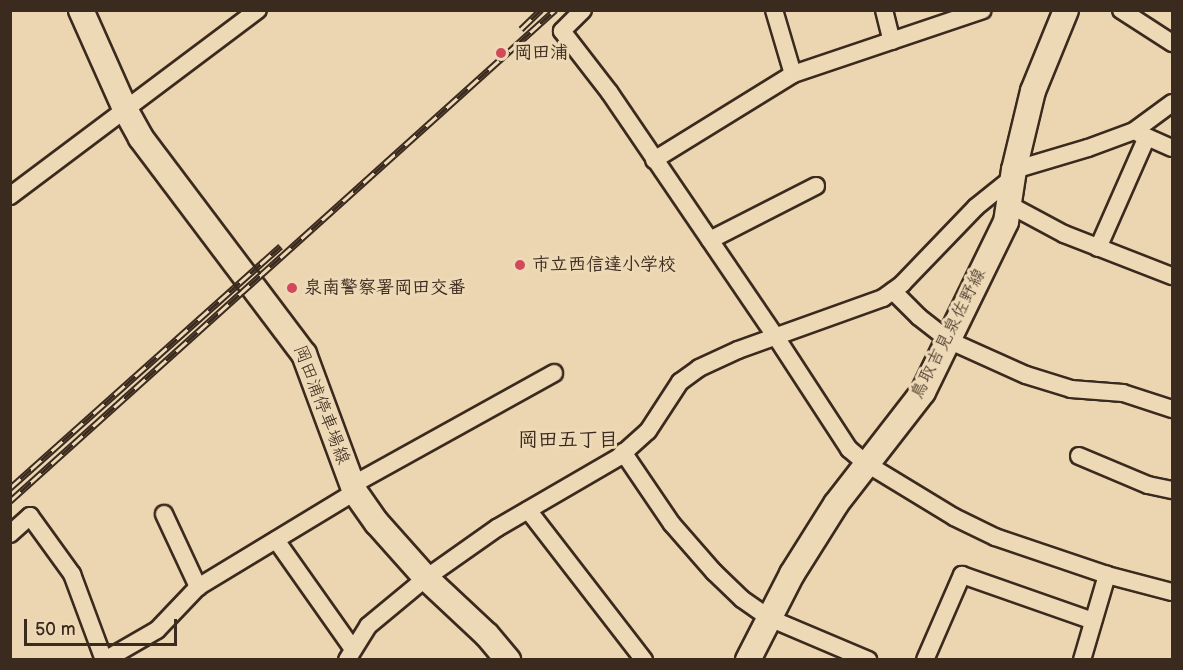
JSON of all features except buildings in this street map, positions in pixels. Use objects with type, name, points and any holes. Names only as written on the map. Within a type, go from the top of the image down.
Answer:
[{"type":"main road","name":"岡田浦停車場線","points":[[81,10],[125,109],[141,138],[197,214],[295,338],[304,354],[353,489],[377,523],[426,578],[487,635],[508,660]]},
{"type":"main road","name":"鳥取吉見泉佐野線","points":[[748,660],[798,564],[836,504],[923,392],[1006,222],[1013,174],[1033,91],[1066,10]]},
{"type":"street","points":[[10,196],[258,10]]},
{"type":"street","points":[[584,10],[562,31],[610,93],[776,337],[843,441],[867,464],[954,517],[995,537],[1107,575],[1173,592]]},
{"type":"street","points":[[774,10],[793,74]]},
{"type":"street","points":[[884,10],[892,41]]},
{"type":"street","points":[[654,160],[793,74],[983,10]]},
{"type":"street","points":[[1121,10],[1173,43]]},
{"type":"street","points":[[1098,248],[1141,134],[1173,103]]},
{"type":"street","points":[[276,540],[350,654],[368,626],[426,578],[497,528],[623,452],[648,431],[680,382],[699,368],[883,298],[893,291],[976,207],[1013,174],[1088,148],[1141,134],[1173,148]]},
{"type":"street","points":[[710,240],[816,186]]},
{"type":"street","points":[[1008,204],[1064,234],[1173,276]]},
{"type":"street","points":[[893,291],[919,317],[948,340],[1026,375],[1071,389],[1123,393],[1173,409]]},
{"type":"street","points":[[10,534],[30,516],[72,574],[104,660],[157,630],[198,587],[276,540],[353,489],[554,373]]},
{"type":"street","points":[[623,452],[672,524],[714,572],[742,599],[769,618],[868,660]]},
{"type":"street","points":[[1079,456],[1148,485],[1173,490]]},
{"type":"street","points":[[528,510],[644,660]]},
{"type":"street","points":[[164,514],[198,587]]},
{"type":"street","points":[[925,660],[962,574],[1094,621]]},
{"type":"street","points":[[1082,660],[1107,575]]},
{"type":"railway","points":[[521,29],[541,10]]},
{"type":"railway","points":[[10,501],[555,10]]},
{"type":"railway","points":[[10,488],[281,246]]},
{"type":"place","name":"岡田浦","points":[[501,53]]},
{"type":"place","name":"市立西信達小学校","points":[[520,265]]},
{"type":"place","name":"泉南警察署岡田交番","points":[[292,288]]},
{"type":"district","name":"岡田五丁目","points":[[568,440]]}]
